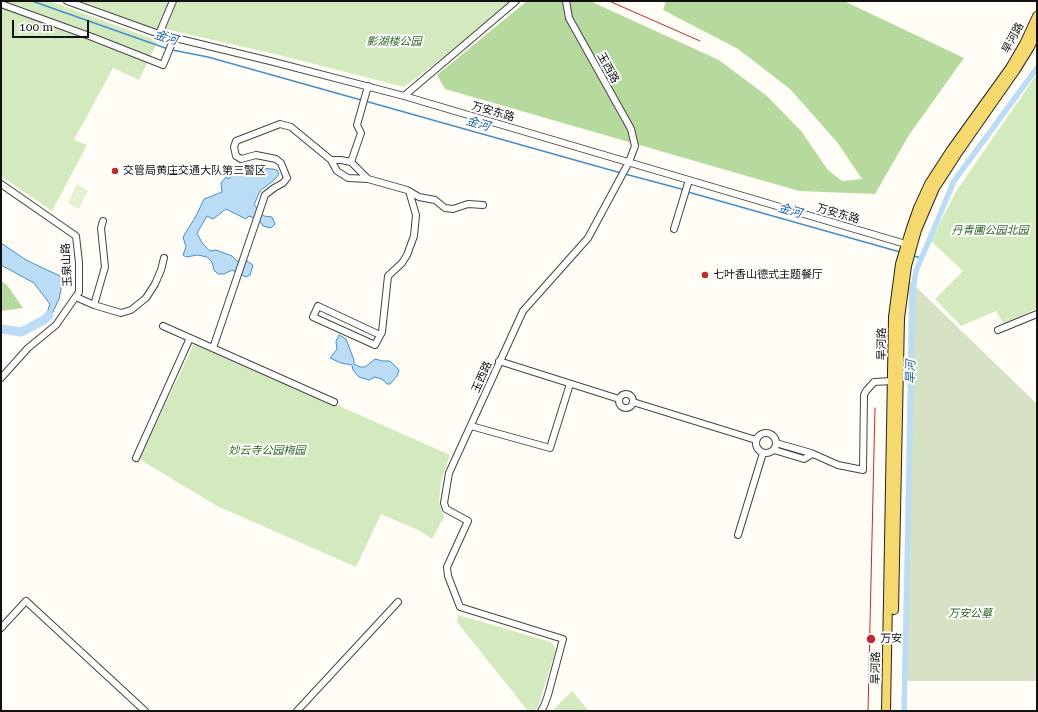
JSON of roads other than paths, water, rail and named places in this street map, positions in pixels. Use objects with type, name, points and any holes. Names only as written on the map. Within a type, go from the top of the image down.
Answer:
[{"type":"main road","name":"旱河路","points":[[886,711],[893,317],[895,295],[918,208],[929,184],[951,150],[1010,68],[1024,44],[1037,16]]},
{"type":"main road","name":"旱河路","points":[[908,248],[935,188],[1015,71],[1030,47],[1037,32]]},
{"type":"main road","name":"旱河路","points":[[891,711],[900,318],[905,260]]},
{"type":"street","name":"万安东路","points":[[67,1],[159,34],[404,96],[689,180],[908,248]]},
{"type":"street","points":[[159,34],[173,1]]},
{"type":"street","points":[[404,96],[516,1]]},
{"type":"street","name":"玉西路","points":[[541,711],[548,696],[563,639],[460,607],[448,576],[447,567],[468,520],[446,510],[444,503],[449,473],[523,310],[588,238],[629,162],[634,146],[630,129],[569,18],[566,1]]},
{"type":"street","points":[[1,4],[163,65],[174,38]]},
{"type":"street","points":[[351,162],[361,133],[357,125],[368,86]]},
{"type":"street","points":[[213,348],[265,195],[283,183],[287,178],[281,163],[276,159],[256,155],[241,159],[236,156],[234,147],[236,141],[280,124],[291,127],[331,160],[337,171],[348,178],[368,179],[409,191],[420,197],[435,200],[445,208],[453,209],[468,204],[483,205]]},
{"type":"street","points":[[331,160],[351,162],[368,179]]},
{"type":"street","points":[[674,230],[689,180]]},
{"type":"street","name":"玉泉山路","points":[[1,184],[76,236],[79,263],[79,292],[76,297],[56,326],[28,348],[1,378]]},
{"type":"street","points":[[380,335],[318,306],[313,317],[375,345],[382,332],[388,276],[408,255],[414,236],[416,215],[409,191]]},
{"type":"street","points":[[94,305],[104,267],[101,228],[103,221]]},
{"type":"street","points":[[76,297],[94,305],[121,313],[131,310],[140,305],[155,284],[164,258]]},
{"type":"street","points":[[998,330],[1037,314]]},
{"type":"street","points":[[163,326],[334,402]]},
{"type":"street","points":[[136,458],[190,338]]},
{"type":"street","points":[[500,362],[619,399]]},
{"type":"street","points":[[776,443],[838,464],[863,470],[864,395],[866,390],[874,382],[892,381]]},
{"type":"street","points":[[471,426],[550,448],[570,384]]},
{"type":"street","points":[[628,394],[631,396],[632,402],[630,407],[625,408],[621,406],[619,399],[621,396],[628,394]]},
{"type":"street","points":[[632,402],[756,440]]},
{"type":"street","points":[[774,450],[776,440],[772,434],[766,432],[759,435],[756,440],[756,447],[763,453],[768,453],[774,450],[804,459],[812,454]]},
{"type":"street","points":[[738,535],[763,453]]},
{"type":"street","points":[[1,628],[26,601],[145,711]]},
{"type":"street","points":[[297,711],[398,602]]},
{"type":"water","points":[[254,168],[273,169],[277,170],[279,174],[260,191],[254,205],[264,216],[272,217],[275,224],[271,228],[263,226],[259,220],[249,216],[246,219],[226,209],[213,219],[207,216],[197,233],[202,243],[210,251],[216,250],[232,256],[237,261],[247,261],[253,265],[250,275],[246,277],[232,270],[224,274],[218,274],[214,270],[212,262],[207,257],[198,255],[186,257],[183,255],[186,247],[183,237],[196,216],[204,199],[222,192],[221,183],[226,177],[228,179],[231,177],[233,171],[249,173]]},
{"type":"water","points":[[1,243],[26,260],[60,276],[62,284],[59,299],[51,316],[47,313],[50,304],[34,283],[1,265]]},
{"type":"water","points":[[339,335],[346,339],[354,360],[354,364],[360,367],[365,367],[375,359],[390,361],[399,370],[397,376],[390,384],[387,384],[382,379],[375,377],[369,380],[359,377],[353,370],[352,365],[341,363],[330,358],[337,349],[336,341]]},
{"type":"waterway","name":"金河","points":[[32,1],[168,49]]},
{"type":"waterway","name":"金河","points":[[172,50],[208,57],[361,100]]},
{"type":"waterway","name":"旱河","points":[[904,711],[913,290],[916,271],[954,181],[1037,68]]},
{"type":"waterway","name":"金河","points":[[365,101],[621,173]]},
{"type":"waterway","name":"金河","points":[[625,174],[685,190]]},
{"type":"waterway","name":"金河","points":[[688,192],[900,252]]},
{"type":"waterway","name":"金河","points":[[914,256],[921,258]]},
{"type":"waterway","points":[[1,329],[21,332],[44,320],[49,315]]},
{"type":"tram line","points":[[609,1],[700,41]]},
{"type":"tram line","points":[[868,711],[875,408]]},
{"type":"place","name":"交管局黄庄交通大队第三警区","points":[[115,171]]},
{"type":"place","name":"七叶香山德式主题餐厅","points":[[705,275]]},
{"type":"place","name":"万安","points":[[871,639]]},
{"type":"park label","name":"影湖楼公园","points":[[394,42]]},
{"type":"park label","name":"丹青圃公园北园","points":[[990,231]]},
{"type":"park label","name":"妙云寺公园梅园","points":[[267,451]]},
{"type":"park label","name":"万安公墓","points":[[970,614]]}]
